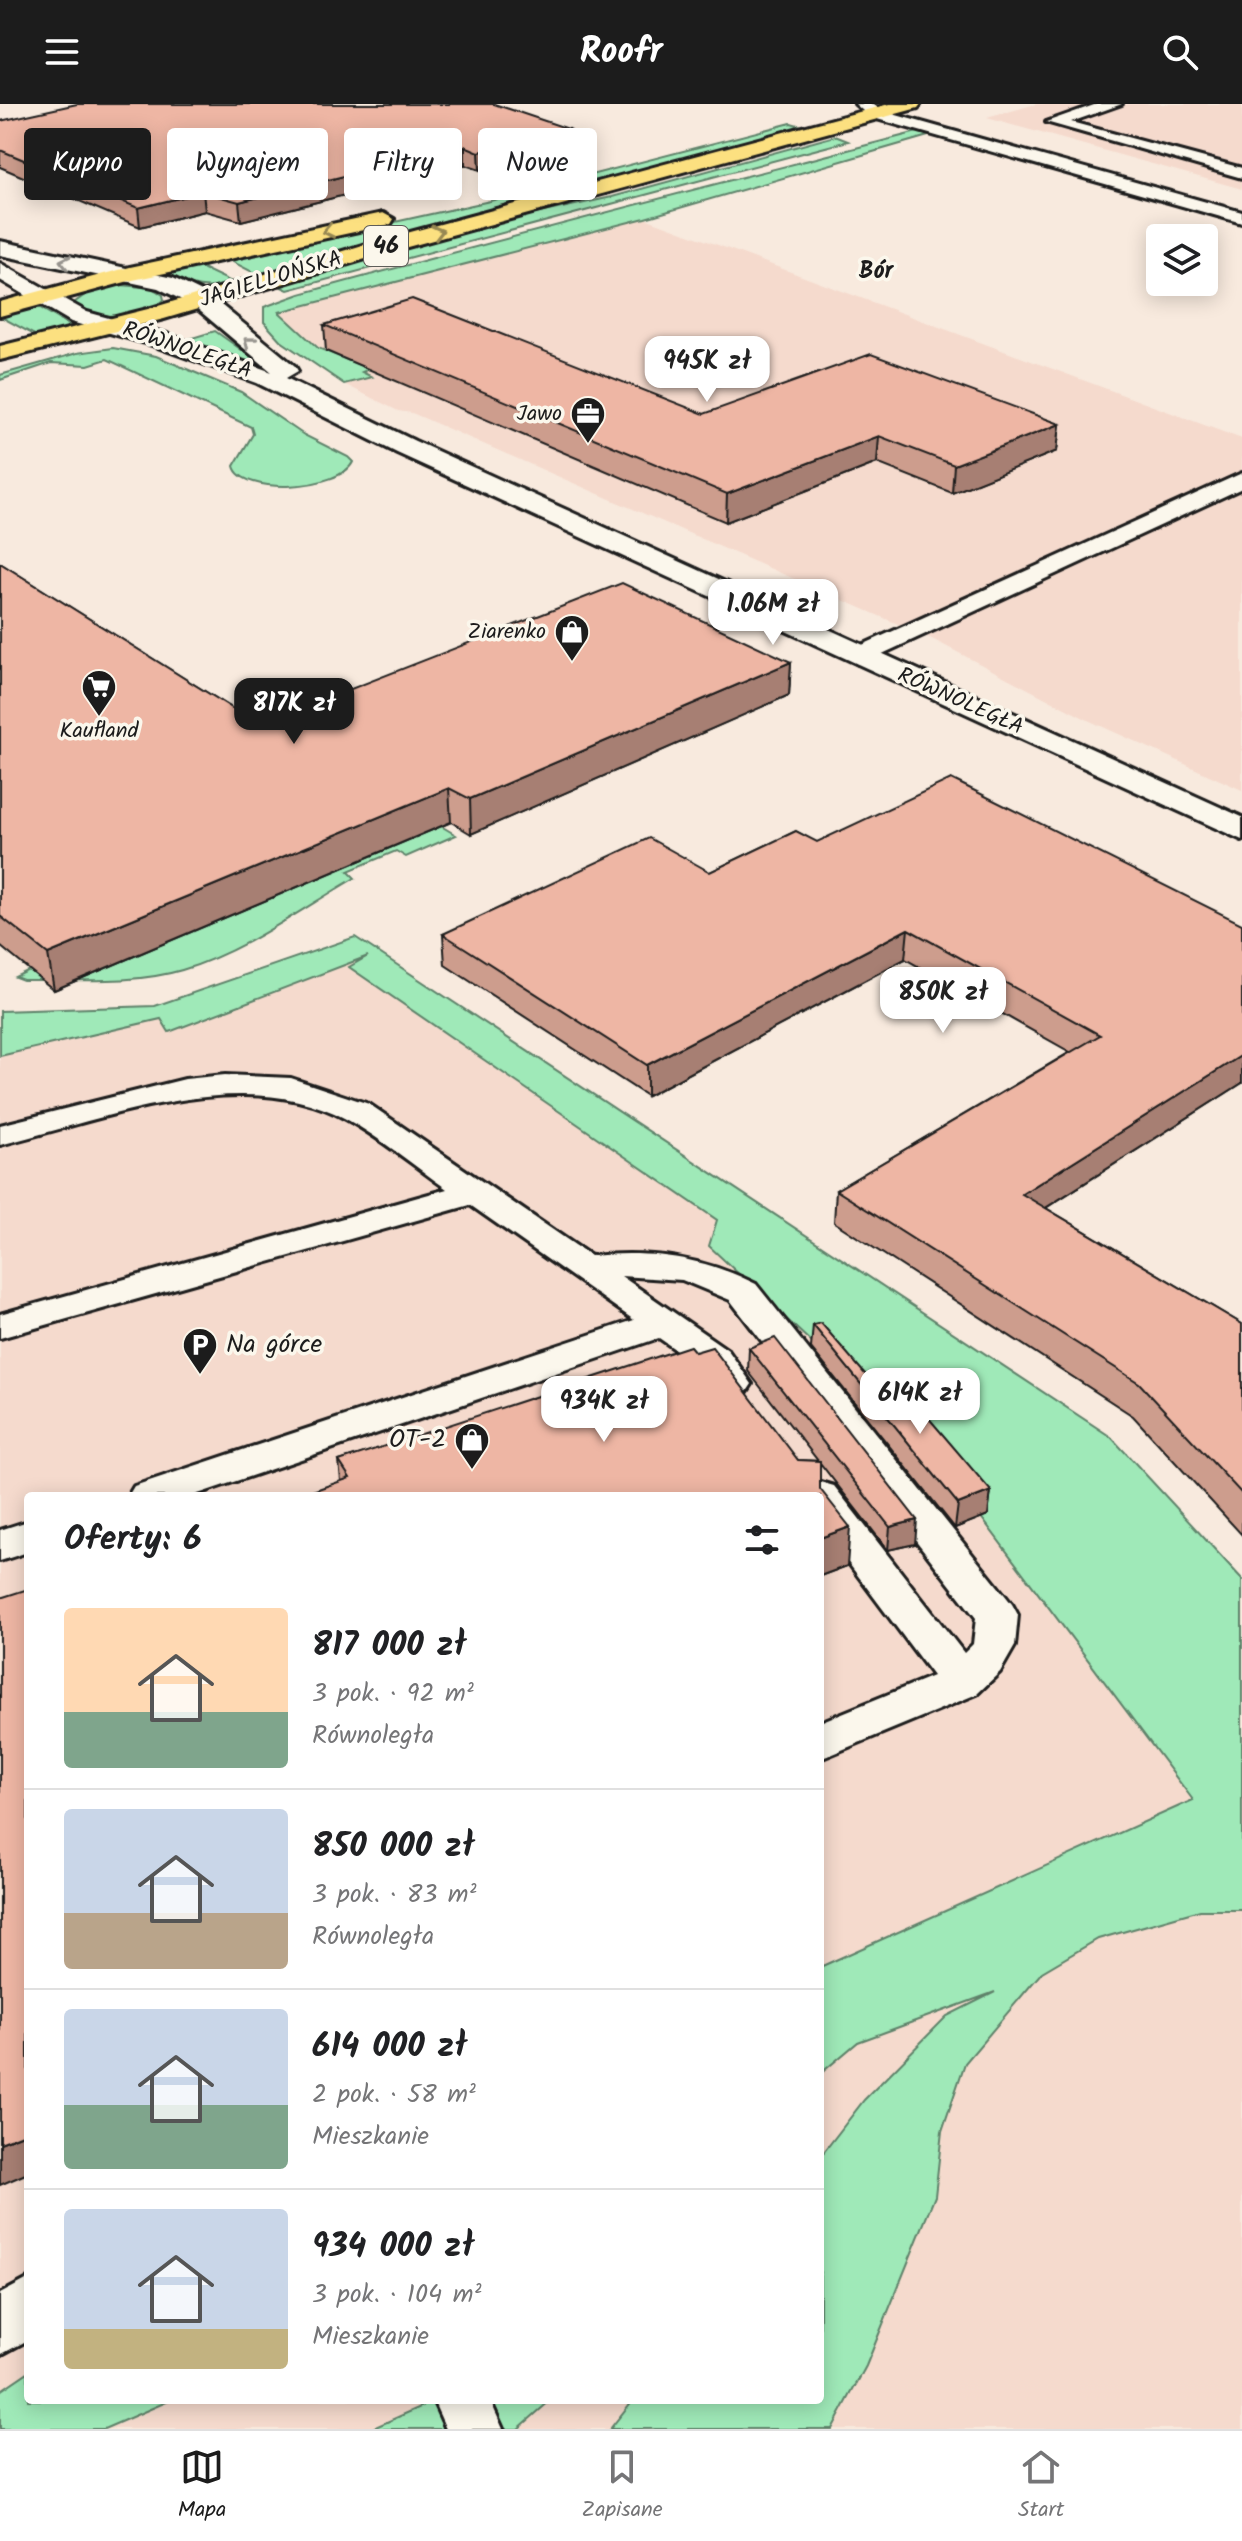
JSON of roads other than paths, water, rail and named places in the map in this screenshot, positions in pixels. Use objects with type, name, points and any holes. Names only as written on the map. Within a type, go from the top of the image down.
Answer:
[{"type":"main road","points":[[597,167],[839,104]]},
{"type":"main road","name":"JAGIELLOŃSKA","points":[[0,353],[202,301],[381,247],[887,107]]},
{"type":"main road","name":"JAGIELLOŃSKA","points":[[0,309],[130,274],[397,216]]},
{"type":"street","name":"RÓWNOLEGŁA","points":[[0,248],[165,283],[202,301],[332,408]]},
{"type":"street","name":"RÓWNOLEGŁA","points":[[0,270],[79,317],[221,360],[332,408],[406,447],[1242,830]]},
{"type":"lane","points":[[1114,104],[1048,124],[1242,173]]},
{"type":"lane","points":[[887,107],[1013,135],[1242,203]]},
{"type":"lane","points":[[887,107],[1242,218]]},
{"type":"lane","points":[[858,656],[1242,480]]},
{"type":"lane","points":[[0,1135],[185,1089],[225,1085],[291,1088],[357,1111],[715,1359],[753,1409]]},
{"type":"lane","points":[[0,1326],[476,1192]]},
{"type":"lane","points":[[586,1268],[626,1264],[682,1268],[725,1282],[743,1292],[758,1306],[791,1356],[997,1615],[999,1636],[990,1655],[962,1682],[824,1739]]},
{"type":"lane","points":[[160,1492],[664,1323]]},
{"type":"lane","points":[[824,1502],[962,1682]]},
{"type":"lane","points":[[0,1546],[24,1537]]},
{"type":"lane","points":[[0,2328],[24,2308]]},
{"type":"lane","points":[[463,2404],[475,2429]]},
{"type":"place","name":"Jawo","points":[[588,445]]},
{"type":"place","name":"Ziarenko","points":[[572,663]]},
{"type":"place","name":"Kaufland","points":[[99,718]]},
{"type":"place","name":"Na górce","points":[[200,1376]]},
{"type":"place","name":"OT-2","points":[[472,1471]]},
{"type":"district","name":"Bór","points":[[876,271]]}]
